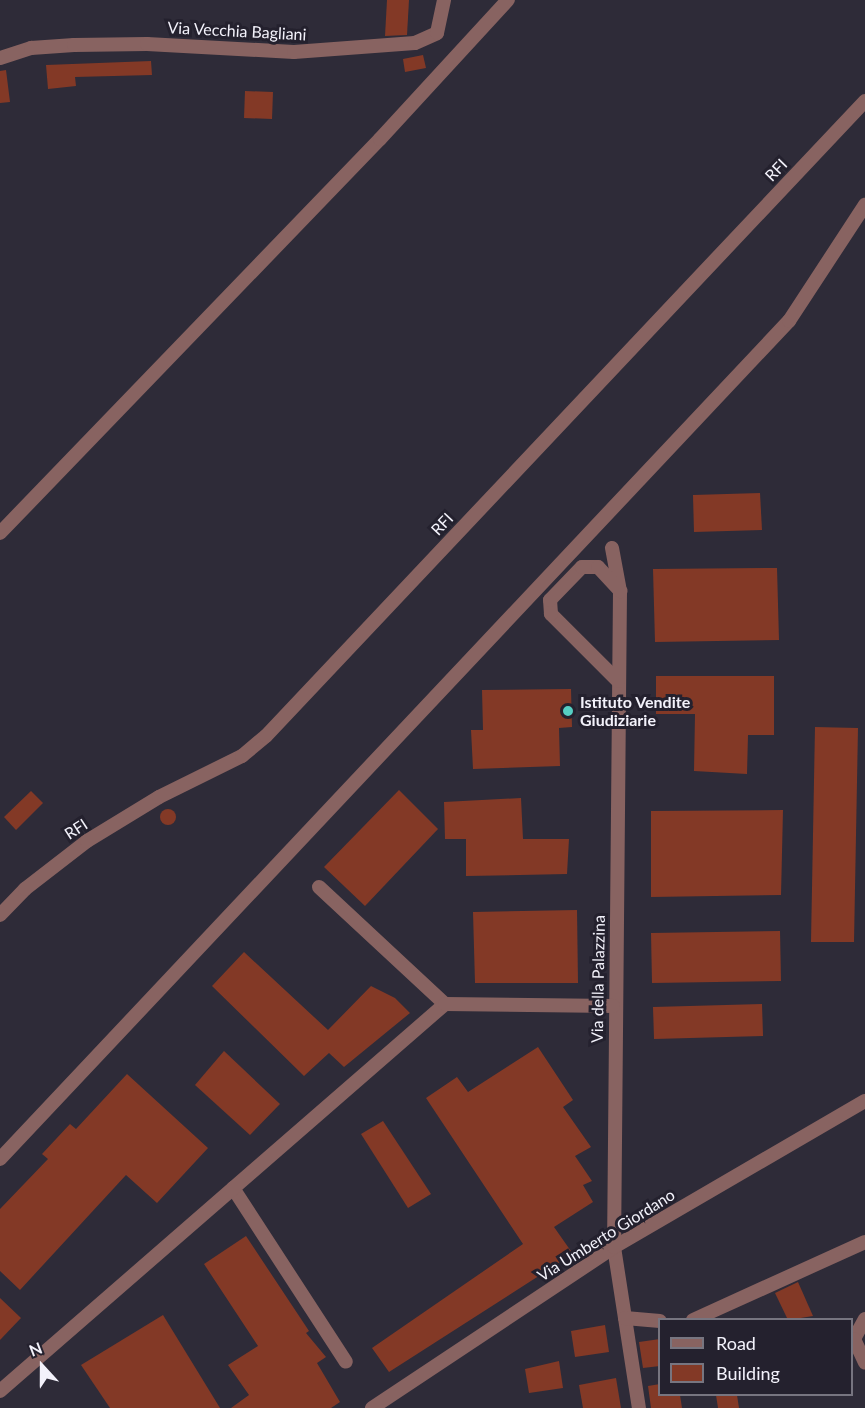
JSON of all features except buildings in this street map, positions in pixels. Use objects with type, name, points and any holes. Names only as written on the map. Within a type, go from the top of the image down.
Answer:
[{"type":"street","name":"Via Vecchia Bagliani","points":[[0,58],[31,48],[74,45],[159,44],[294,52],[415,43],[437,33],[444,0]]},
{"type":"street","points":[[0,533],[372,147],[508,0]]},
{"type":"street","name":"RFI","points":[[0,915],[25,889],[80,845],[159,797],[242,756],[260,742],[865,101]]},
{"type":"street","points":[[0,1159],[789,321],[865,205]]},
{"type":"street","name":"Via della Palazzina","points":[[612,548],[620,591],[613,1006],[614,1247],[639,1408]]},
{"type":"street","points":[[618,681],[551,614],[550,600],[582,567],[598,567],[620,591]]},
{"type":"street","points":[[319,887],[445,1004]]},
{"type":"street","points":[[0,1391],[445,1004],[613,1006]]},
{"type":"street","name":"Via Umberto Giordano","points":[[372,1408],[614,1247],[865,1101]]},
{"type":"street","points":[[233,1188],[346,1362]]},
{"type":"street","points":[[697,1318],[865,1242]]},
{"type":"street","points":[[625,1318],[658,1321]]},
{"type":"street","points":[[865,1319],[854,1339],[865,1363]]},
{"type":"place","name":"Istituto Vendite Giudiziarie","points":[[568,711]]}]
